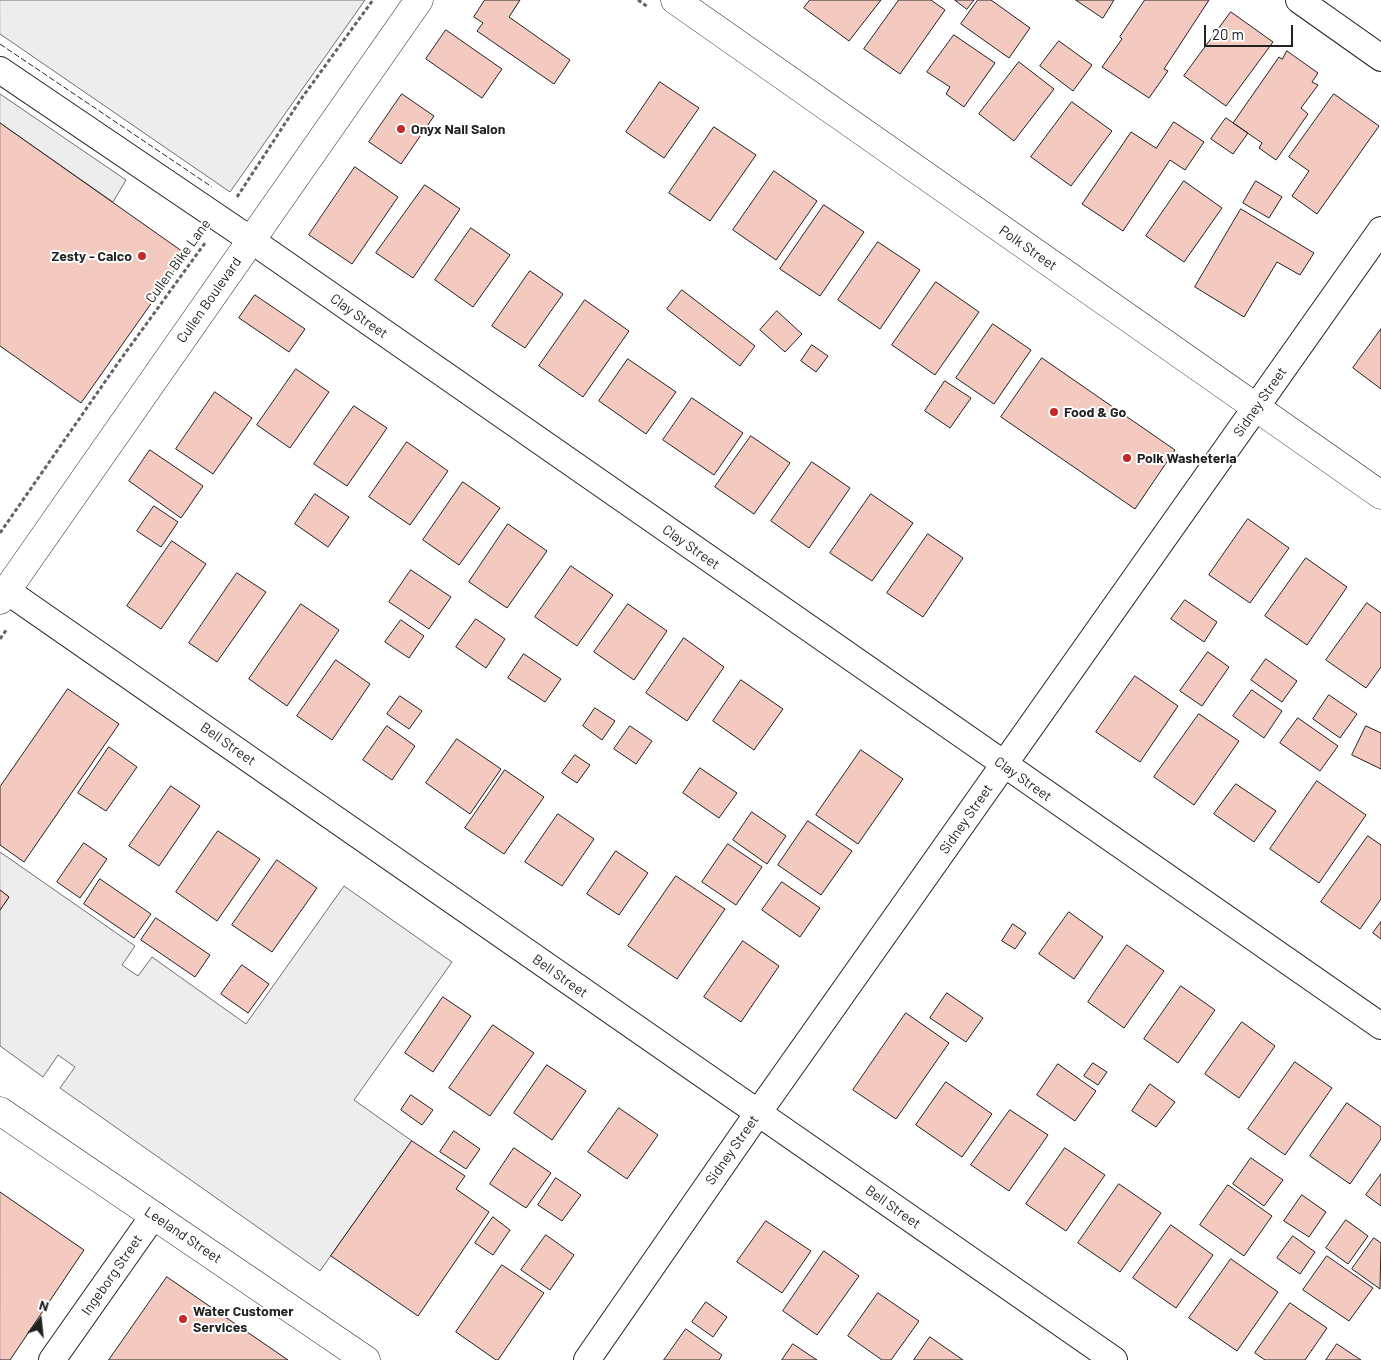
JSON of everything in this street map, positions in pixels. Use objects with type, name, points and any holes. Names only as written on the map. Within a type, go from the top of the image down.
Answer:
[{"type":"main road","name":"Cullen Boulevard","points":[[3,596],[419,0]]},
{"type":"main road","name":"Polk Street","points":[[675,0],[1381,495]]},
{"type":"main road","name":"Leeland Street","points":[[0,1111],[366,1360]]},
{"type":"street","points":[[1299,0],[1381,58]]},
{"type":"street","name":"Clay Street","points":[[0,70],[251,240],[1381,1026]]},
{"type":"street","name":"Sidney Street","points":[[587,1360],[758,1113],[1381,230]]},
{"type":"street","name":"Bell Street","points":[[3,596],[758,1113],[1114,1360]]},
{"type":"street","name":"Ingeborg Street","points":[[52,1360],[154,1215]]},
{"type":"path","name":"Cullen Bike Lane","points":[[0,533],[118,363],[222,221],[301,99],[372,0]]},
{"type":"shaded area","points":[[0,0],[365,0],[230,192],[0,34]]},
{"type":"shaded area","points":[[0,94],[126,180],[113,202],[0,123]]},
{"type":"shaded area","points":[[0,852],[135,946],[122,965],[138,976],[152,957],[246,1024],[344,886],[452,962],[354,1100],[412,1141],[320,1271],[60,1088],[75,1067],[58,1055],[43,1077],[0,1046],[0,910],[9,897],[0,890]]},
{"type":"building","points":[[485,0],[520,0],[509,17],[570,60],[554,84],[477,31],[483,23],[474,17]]},
{"type":"building","points":[[810,0],[881,0],[849,41],[804,8]]},
{"type":"building","points":[[899,0],[931,0],[945,10],[900,74],[864,49]]},
{"type":"building","points":[[955,0],[974,0],[967,9]]},
{"type":"building","points":[[978,0],[991,0],[1030,28],[1009,58],[961,24]]},
{"type":"building","points":[[1076,0],[1114,0],[1103,18]]},
{"type":"building","points":[[1145,0],[1209,0],[1164,69],[1168,71],[1149,98],[1102,67],[1122,39],[1120,37]]},
{"type":"building","points":[[1231,12],[1273,42],[1226,106],[1184,76]]},
{"type":"building","points":[[446,30],[502,69],[482,98],[426,59]]},
{"type":"building","points":[[954,35],[995,63],[964,107],[946,94],[950,87],[927,72]]},
{"type":"building","points":[[1059,41],[1092,65],[1073,91],[1040,66]]},
{"type":"building","points":[[1287,51],[1318,73],[1312,82],[1318,85],[1301,108],[1308,114],[1276,160],[1259,148],[1262,143],[1233,123],[1279,57],[1282,59]]},
{"type":"building","points":[[1019,62],[1054,89],[1014,141],[979,114]]},
{"type":"building","points":[[660,82],[699,108],[664,158],[626,132]]},
{"type":"building","name":"Onyx Nail Salon","points":[[402,94],[434,116],[401,164],[369,142]]},
{"type":"building","points":[[1334,94],[1379,126],[1317,214],[1292,196],[1309,171],[1289,157]]},
{"type":"building","points":[[1072,102],[1112,131],[1071,186],[1031,157]]},
{"type":"building","points":[[1226,118],[1248,133],[1233,154],[1211,139]]},
{"type":"building","points":[[1174,122],[1204,142],[1185,170],[1170,160],[1123,231],[1082,204],[1131,132],[1156,148]]},
{"type":"building","points":[[0,123],[186,254],[81,403],[0,346]]},
{"type":"building","points":[[714,127],[756,155],[710,221],[669,193]]},
{"type":"building","points":[[355,167],[398,197],[352,264],[309,235]]},
{"type":"building","points":[[774,171],[817,201],[776,260],[733,230]]},
{"type":"building","points":[[1184,181],[1222,208],[1184,262],[1146,236]]},
{"type":"building","points":[[1256,181],[1282,197],[1269,218],[1243,203]]},
{"type":"building","points":[[425,185],[460,209],[413,278],[376,253]]},
{"type":"building","points":[[824,205],[864,232],[820,296],[780,269]]},
{"type":"building","points":[[1241,209],[1314,253],[1300,275],[1277,262],[1244,317],[1195,287]]},
{"type":"building","points":[[471,228],[510,255],[473,307],[435,280]]},
{"type":"building","points":[[878,242],[920,270],[880,329],[838,300]]},
{"type":"building","points":[[530,271],[563,294],[525,348],[492,326]]},
{"type":"building","points":[[936,282],[979,312],[935,375],[892,345]]},
{"type":"building","points":[[682,290],[755,346],[740,366],[667,309]]},
{"type":"building","points":[[255,295],[305,329],[289,352],[239,318]]},
{"type":"building","points":[[585,300],[629,331],[583,397],[539,366]]},
{"type":"building","points":[[777,311],[802,334],[785,352],[760,330]]},
{"type":"building","points":[[993,324],[1031,350],[994,404],[956,378]]},
{"type":"building","points":[[1381,329],[1381,389],[1353,368]]},
{"type":"building","points":[[812,345],[828,356],[816,372],[801,361]]},
{"type":"building","points":[[1042,358],[1175,450],[1135,509],[1001,417]]},
{"type":"building","points":[[628,359],[676,392],[646,434],[599,401]]},
{"type":"building","points":[[296,369],[329,392],[290,448],[257,425]]},
{"type":"building","points":[[945,381],[971,398],[950,428],[925,411]]},
{"type":"building","points":[[215,392],[252,418],[213,474],[176,449]]},
{"type":"building","points":[[692,398],[743,433],[714,475],[663,440]]},
{"type":"building","points":[[354,406],[387,428],[347,486],[314,464]]},
{"type":"building","points":[[751,436],[790,463],[754,514],[715,487]]},
{"type":"building","points":[[407,442],[448,471],[410,525],[369,497]]},
{"type":"building","points":[[150,450],[203,486],[181,518],[129,481]]},
{"type":"building","points":[[812,462],[850,488],[809,548],[771,521]]},
{"type":"building","points":[[463,482],[500,508],[459,565],[423,540]]},
{"type":"building","points":[[315,494],[349,517],[328,547],[295,524]]},
{"type":"building","points":[[871,494],[913,523],[872,581],[830,553]]},
{"type":"building","points":[[154,506],[178,522],[161,547],[137,531]]},
{"type":"building","points":[[1248,519],[1289,548],[1250,603],[1209,575]]},
{"type":"building","points":[[508,524],[547,551],[507,608],[469,582]]},
{"type":"building","points":[[928,534],[963,558],[923,617],[887,593]]},
{"type":"building","points":[[172,541],[206,564],[161,629],[127,606]]},
{"type":"building","points":[[1306,558],[1347,587],[1307,645],[1265,616]]},
{"type":"building","points":[[571,566],[613,595],[577,646],[535,617]]},
{"type":"building","points":[[411,570],[451,597],[429,629],[389,602]]},
{"type":"building","points":[[237,573],[266,592],[217,662],[189,643]]},
{"type":"building","points":[[1185,600],[1217,622],[1204,642],[1171,619]]},
{"type":"building","points":[[1367,603],[1381,613],[1381,667],[1366,688],[1326,660]]},
{"type":"building","points":[[301,604],[339,630],[287,706],[249,679]]},
{"type":"building","points":[[628,604],[667,631],[634,680],[594,652]]},
{"type":"building","points":[[476,619],[505,639],[486,668],[456,647]]},
{"type":"building","points":[[401,620],[424,636],[409,658],[385,642]]},
{"type":"building","points":[[684,638],[724,667],[687,721],[646,693]]},
{"type":"building","points":[[1208,652],[1229,667],[1202,706],[1180,691]]},
{"type":"building","points":[[524,654],[561,679],[545,702],[508,678]]},
{"type":"building","points":[[1266,659],[1297,681],[1282,702],[1251,680]]},
{"type":"building","points":[[336,660],[370,684],[332,740],[297,716]]},
{"type":"building","points":[[1135,676],[1178,706],[1140,762],[1096,732]]},
{"type":"building","points":[[741,680],[783,709],[754,750],[713,721]]},
{"type":"building","points":[[68,689],[119,724],[24,862],[0,845],[0,787]]},
{"type":"building","points":[[1252,690],[1282,711],[1264,738],[1233,716]]},
{"type":"building","points":[[1329,695],[1357,714],[1340,738],[1313,719]]},
{"type":"building","points":[[400,696],[422,711],[409,729],[387,714]]},
{"type":"building","points":[[595,708],[615,721],[602,740],[583,726]]},
{"type":"building","points":[[1199,714],[1239,741],[1194,805],[1154,777]]},
{"type":"building","points":[[1298,718],[1338,746],[1320,771],[1280,743]]},
{"type":"building","points":[[387,726],[415,746],[392,780],[363,760]]},
{"type":"building","points":[[630,726],[652,741],[636,764],[614,749]]},
{"type":"building","points":[[1366,726],[1381,733],[1381,769],[1352,755]]},
{"type":"building","points":[[457,739],[501,769],[470,814],[426,783]]},
{"type":"building","points":[[109,747],[137,767],[106,811],[78,793]]},
{"type":"building","points":[[861,750],[903,779],[858,844],[816,815]]},
{"type":"building","points":[[575,755],[590,765],[577,783],[562,773]]},
{"type":"building","points":[[700,768],[737,793],[719,818],[683,793]]},
{"type":"building","points":[[505,770],[544,797],[504,854],[465,828]]},
{"type":"building","points":[[1317,781],[1366,815],[1319,883],[1270,849]]},
{"type":"building","points":[[1236,784],[1276,811],[1254,842],[1214,814]]},
{"type":"building","points":[[171,786],[200,806],[159,866],[129,846]]},
{"type":"building","points":[[752,812],[786,836],[767,864],[733,840]]},
{"type":"building","points":[[558,814],[594,839],[562,886],[525,862]]},
{"type":"building","points":[[808,821],[852,851],[821,895],[778,865]]},
{"type":"building","points":[[218,831],[260,859],[217,921],[176,892]]},
{"type":"building","points":[[1368,836],[1381,845],[1381,899],[1360,929],[1321,902]]},
{"type":"building","points":[[84,843],[107,859],[80,898],[57,882]]},
{"type":"building","points":[[728,844],[762,867],[736,905],[702,882]]},
{"type":"building","points":[[616,851],[648,873],[619,915],[587,894]]},
{"type":"building","points":[[277,860],[317,888],[272,952],[232,925]]},
{"type":"building","points":[[676,876],[725,909],[677,979],[628,946]]},
{"type":"building","points":[[100,879],[151,914],[134,938],[84,904]]},
{"type":"building","points":[[782,882],[820,908],[800,937],[762,910]]},
{"type":"building","points":[[0,890],[9,897],[0,910]]},
{"type":"building","points":[[1069,912],[1103,937],[1074,979],[1039,954]]},
{"type":"building","points":[[156,918],[210,955],[195,977],[141,940]]},
{"type":"building","points":[[1381,922],[1381,939],[1373,933]]},
{"type":"building","points":[[1013,924],[1026,933],[1015,949],[1002,941]]},
{"type":"building","points":[[743,941],[779,966],[741,1022],[704,997]]},
{"type":"building","points":[[1127,945],[1164,971],[1124,1028],[1088,1002]]},
{"type":"building","points":[[242,965],[269,984],[248,1013],[221,994]]},
{"type":"building","points":[[1181,986],[1215,1010],[1178,1063],[1144,1039]]},
{"type":"building","points":[[947,993],[983,1018],[966,1042],[930,1018]]},
{"type":"building","points":[[443,997],[471,1016],[433,1072],[405,1053]]},
{"type":"building","points":[[906,1013],[949,1043],[896,1119],[853,1090]]},
{"type":"building","points":[[1242,1022],[1275,1046],[1239,1098],[1205,1074]]},
{"type":"building","points":[[493,1025],[534,1053],[490,1116],[449,1088]]},
{"type":"building","points":[[1295,1062],[1332,1088],[1285,1155],[1248,1129]]},
{"type":"building","points":[[1093,1063],[1107,1072],[1098,1085],[1084,1076]]},
{"type":"building","points":[[1058,1064],[1096,1091],[1075,1121],[1037,1095]]},
{"type":"building","points":[[547,1065],[586,1091],[552,1140],[514,1113]]},
{"type":"building","points":[[946,1082],[992,1114],[962,1157],[916,1125]]},
{"type":"building","points":[[1150,1084],[1175,1102],[1156,1127],[1132,1111]]},
{"type":"building","points":[[411,1095],[433,1110],[422,1125],[401,1110]]},
{"type":"building","points":[[1347,1103],[1381,1127],[1381,1139],[1350,1184],[1310,1156]]},
{"type":"building","points":[[619,1108],[658,1135],[627,1179],[588,1152]]},
{"type":"building","points":[[1010,1110],[1048,1135],[1009,1191],[971,1165]]},
{"type":"building","points":[[454,1131],[480,1149],[466,1169],[440,1152]]},
{"type":"building","points":[[412,1141],[465,1176],[456,1189],[489,1212],[418,1316],[331,1256]]},
{"type":"building","points":[[514,1148],[551,1173],[526,1208],[490,1184]]},
{"type":"building","points":[[1065,1148],[1105,1175],[1066,1231],[1026,1204]]},
{"type":"building","points":[[1251,1158],[1283,1180],[1264,1206],[1233,1184]]},
{"type":"building","points":[[1381,1174],[1381,1206],[1366,1195]]},
{"type":"building","points":[[556,1178],[581,1195],[562,1221],[538,1205]]},
{"type":"building","points":[[1119,1184],[1161,1213],[1120,1272],[1078,1243]]},
{"type":"building","points":[[1228,1185],[1272,1216],[1244,1256],[1200,1225]]},
{"type":"building","points":[[0,1192],[84,1250],[10,1360],[0,1360]]},
{"type":"building","points":[[1302,1195],[1326,1212],[1309,1237],[1284,1221]]},
{"type":"building","points":[[493,1217],[510,1230],[493,1255],[475,1243]]},
{"type":"building","points":[[1346,1220],[1368,1236],[1348,1264],[1326,1248]]},
{"type":"building","points":[[766,1221],[811,1251],[782,1293],[737,1262]]},
{"type":"building","points":[[1171,1225],[1213,1255],[1176,1308],[1133,1278]]},
{"type":"building","points":[[546,1235],[574,1255],[550,1290],[521,1270]]},
{"type":"building","points":[[1293,1236],[1315,1252],[1300,1274],[1277,1258]]},
{"type":"building","points":[[1374,1238],[1381,1243],[1380,1289],[1352,1269]]},
{"type":"building","points":[[824,1251],[859,1276],[817,1335],[783,1311]]},
{"type":"building","points":[[1327,1256],[1373,1288],[1349,1321],[1303,1290]]},
{"type":"building","points":[[1231,1259],[1278,1292],[1237,1351],[1189,1318]]},
{"type":"building","points":[[502,1265],[544,1293],[498,1360],[496,1360],[456,1332]]},
{"type":"building","name":"Water Customer Services","points":[[167,1277],[288,1360],[109,1360]]},
{"type":"building","points":[[878,1293],[919,1321],[891,1360],[882,1360],[848,1336]]},
{"type":"building","points":[[706,1302],[727,1317],[713,1337],[692,1322]]},
{"type":"building","points":[[1290,1303],[1327,1328],[1305,1360],[1265,1360],[1255,1353]]},
{"type":"building","points":[[686,1329],[722,1355],[719,1360],[664,1360]]},
{"type":"building","points":[[930,1337],[963,1360],[914,1360]]},
{"type":"building","points":[[793,1344],[817,1360],[782,1360]]},
{"type":"building","points":[[1337,1344],[1361,1360],[1326,1360]]},
{"type":"fence","points":[[0,44],[212,187]]},
{"type":"place","name":"Onyx Nail Salon","points":[[401,129]]},
{"type":"place","name":"Zesty - Calco","points":[[142,256]]},
{"type":"place","name":"Food & Go","points":[[1054,412]]},
{"type":"place","name":"Polk Washeteria","points":[[1127,458]]},
{"type":"place","name":"Water Customer Services","points":[[183,1319]]}]
